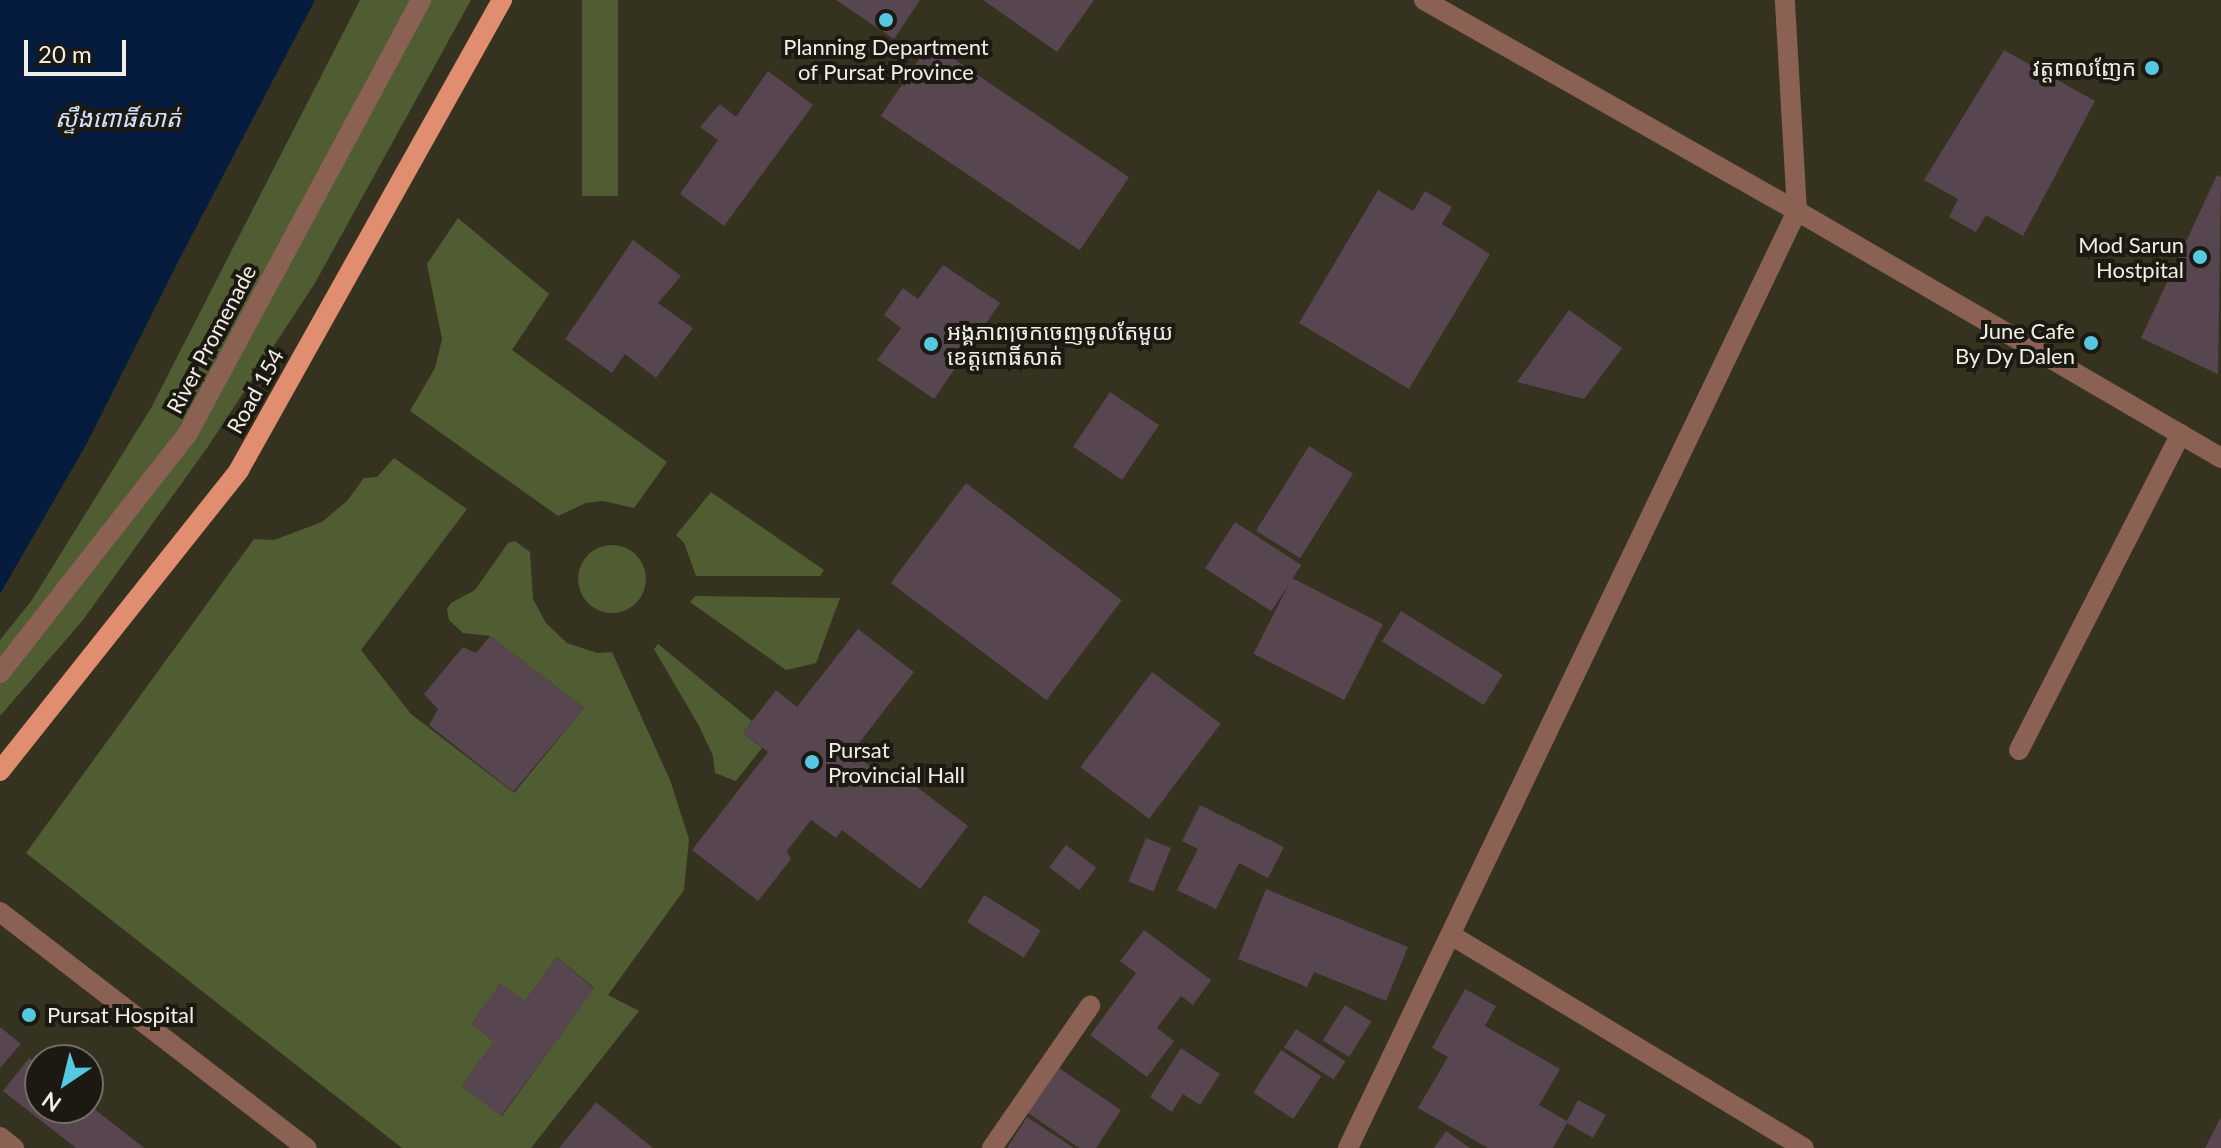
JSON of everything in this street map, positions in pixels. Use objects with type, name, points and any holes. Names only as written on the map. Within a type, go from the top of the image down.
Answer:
[{"type":"main road","name":"Road 154","points":[[0,771],[239,470],[502,0]]},
{"type":"street","name":"River Promenade","points":[[0,673],[188,433],[421,0]]},
{"type":"street","points":[[1424,0],[1797,211],[2221,458]]},
{"type":"street","points":[[1348,1148],[1797,211],[1785,0]]},
{"type":"street","points":[[2019,750],[2181,434]]},
{"type":"street","points":[[0,912],[307,1148]]},
{"type":"street","points":[[1451,935],[1804,1148]]},
{"type":"street","points":[[992,1148],[1090,1006]]},
{"type":"street","points":[[0,1137],[14,1148]]},
{"type":"green space","points":[[360,0],[471,0],[315,283],[207,448],[83,620],[0,716],[0,640],[32,600],[151,408]]},
{"type":"green space","points":[[582,0],[618,0],[618,196],[582,196]]},
{"type":"green space","points":[[458,218],[549,294],[512,350],[667,462],[634,508],[603,501],[586,503],[558,516],[410,411],[435,368],[442,339],[427,264]]},
{"type":"green space","points":[[394,458],[467,509],[361,650],[411,714],[514,793],[584,708],[490,636],[463,633],[449,620],[447,609],[451,603],[475,590],[508,543],[515,541],[530,552],[533,599],[546,623],[567,643],[597,653],[612,652],[670,780],[689,839],[684,890],[608,995],[639,1011],[531,1148],[402,1148],[26,853],[254,539],[274,540],[322,522],[347,501],[364,478],[377,477]],"holes":[[[557,957],[594,988],[502,1116],[462,1086],[494,1042],[472,1024],[500,984],[525,1001]]]},
{"type":"green space","points":[[711,492],[824,570],[820,576],[696,576],[684,543],[676,535]]},
{"type":"green space","points":[[605,545],[619,545],[631,550],[641,560],[646,579],[641,598],[631,608],[619,613],[605,613],[593,608],[583,598],[578,586],[578,572],[583,560],[593,550]]},
{"type":"green space","points":[[695,596],[840,598],[816,663],[786,670],[690,602]]},
{"type":"green space","points":[[658,644],[752,721],[743,733],[762,748],[736,781],[715,773],[713,756],[699,726],[654,649]]},
{"type":"water","name":"ស្ទឹងពោធិ៍សាត់","points":[[0,0],[315,0],[86,445],[0,594]]},
{"type":"building","name":"Planning Department of Pursat Province","points":[[836,0],[920,0],[894,39]]},
{"type":"building","points":[[983,0],[1094,0],[1057,52]]},
{"type":"building","points":[[930,43],[1129,177],[1080,250],[881,116]]},
{"type":"building","points":[[2004,50],[2095,101],[2023,236],[1986,215],[1976,232],[1949,217],[1958,199],[1924,180]]},
{"type":"building","points":[[768,71],[813,105],[724,226],[680,194],[718,140],[700,127],[720,104],[736,117]]},
{"type":"building","name":"Mod Sarun Hostpital","points":[[2217,175],[2221,177],[2218,374],[2141,338]]},
{"type":"building","points":[[1378,190],[1413,211],[1425,191],[1452,207],[1442,224],[1490,254],[1409,389],[1299,323]]},
{"type":"building","points":[[633,240],[681,276],[658,303],[693,328],[656,378],[625,354],[612,373],[565,339]]},
{"type":"building","name":"អង្គភាពច្រកចេញចូលតែមួយ ខេត្តពោធិ៍សាត់","points":[[943,265],[1000,303],[934,399],[877,360],[901,328],[884,315],[903,288],[918,299]]},
{"type":"building","points":[[1569,310],[1622,348],[1584,399],[1517,382]]},
{"type":"building","points":[[1110,392],[1159,425],[1122,480],[1073,447]]},
{"type":"building","points":[[1309,446],[1353,474],[1300,558],[1256,531]]},
{"type":"building","points":[[966,483],[1122,600],[1047,700],[891,583]]},
{"type":"building","points":[[1235,522],[1301,565],[1271,611],[1205,568]]},
{"type":"building","points":[[1292,578],[1383,624],[1344,700],[1253,654]]},
{"type":"building","points":[[1401,611],[1503,675],[1484,705],[1382,642]]},
{"type":"building","name":"Pursat Provincial Hall","points":[[858,629],[914,672],[852,752],[882,776],[896,771],[968,826],[920,889],[842,830],[836,838],[811,820],[787,851],[791,859],[758,901],[692,850],[768,752],[743,733],[776,690],[797,707]]},
{"type":"building","points":[[490,636],[584,708],[513,792],[429,725],[438,709],[424,694],[463,647],[476,653]]},
{"type":"building","points":[[1152,672],[1221,724],[1149,819],[1080,767]]},
{"type":"building","points":[[1200,805],[1284,847],[1268,878],[1239,863],[1216,909],[1177,890],[1198,849],[1182,841]]},
{"type":"building","points":[[1146,838],[1171,848],[1153,892],[1128,882]]},
{"type":"building","points":[[1066,845],[1096,868],[1079,890],[1049,867]]},
{"type":"building","points":[[1266,889],[1408,947],[1386,1001],[1314,972],[1307,987],[1238,959]]},
{"type":"building","points":[[984,895],[1041,931],[1024,958],[967,922]]},
{"type":"building","points":[[1144,930],[1211,980],[1193,1005],[1181,996],[1157,1028],[1174,1041],[1147,1077],[1090,1035],[1136,973],[1120,961]]},
{"type":"building","points":[[557,957],[594,989],[501,1116],[462,1086],[494,1042],[472,1024],[500,983],[525,1001]]},
{"type":"building","points":[[1465,989],[1496,1006],[1485,1026],[1560,1069],[1539,1105],[1567,1121],[1578,1100],[1606,1115],[1593,1138],[1567,1123],[1553,1148],[1488,1148],[1418,1108],[1448,1057],[1432,1048]]},
{"type":"building","points":[[1345,1005],[1371,1021],[1349,1057],[1323,1041]]},
{"type":"building","points":[[0,1027],[21,1044],[0,1068]]},
{"type":"building","points":[[1296,1029],[1345,1061],[1333,1080],[1284,1047]]},
{"type":"building","points":[[1181,1048],[1220,1074],[1200,1105],[1183,1094],[1172,1112],[1150,1097]]},
{"type":"building","points":[[1281,1050],[1321,1076],[1293,1119],[1253,1093]]},
{"type":"building","points":[[24,1064],[24,1107],[3,1091]]},
{"type":"building","points":[[1059,1068],[1121,1110],[1096,1148],[1079,1148],[1028,1113]]},
{"type":"building","points":[[596,1102],[653,1148],[559,1148]]},
{"type":"building","points":[[104,1117],[144,1148],[76,1148],[45,1124],[104,1124]]},
{"type":"building","points":[[1027,1117],[1074,1148],[1007,1148]]},
{"type":"building","points":[[2221,1117],[2221,1148],[2205,1148]]},
{"type":"building","points":[[1446,1131],[1470,1148],[1434,1148]]},
{"type":"place","name":"Planning Department of Pursat Province","points":[[886,20]]},
{"type":"place","name":"វត្តពាលញែក","points":[[2152,68]]},
{"type":"place","name":"Mod Sarun Hostpital","points":[[2200,257]]},
{"type":"place","name":"June Cafe By Dy Dalen","points":[[2091,343]]},
{"type":"place","name":"អង្គភាពច្រកចេញចូលតែមួយ ខេត្តពោធិ៍សាត់","points":[[931,344]]},
{"type":"place","name":"Pursat Provincial Hall","points":[[812,762]]},
{"type":"place","name":"Pursat Hospital","points":[[29,1015]]}]
